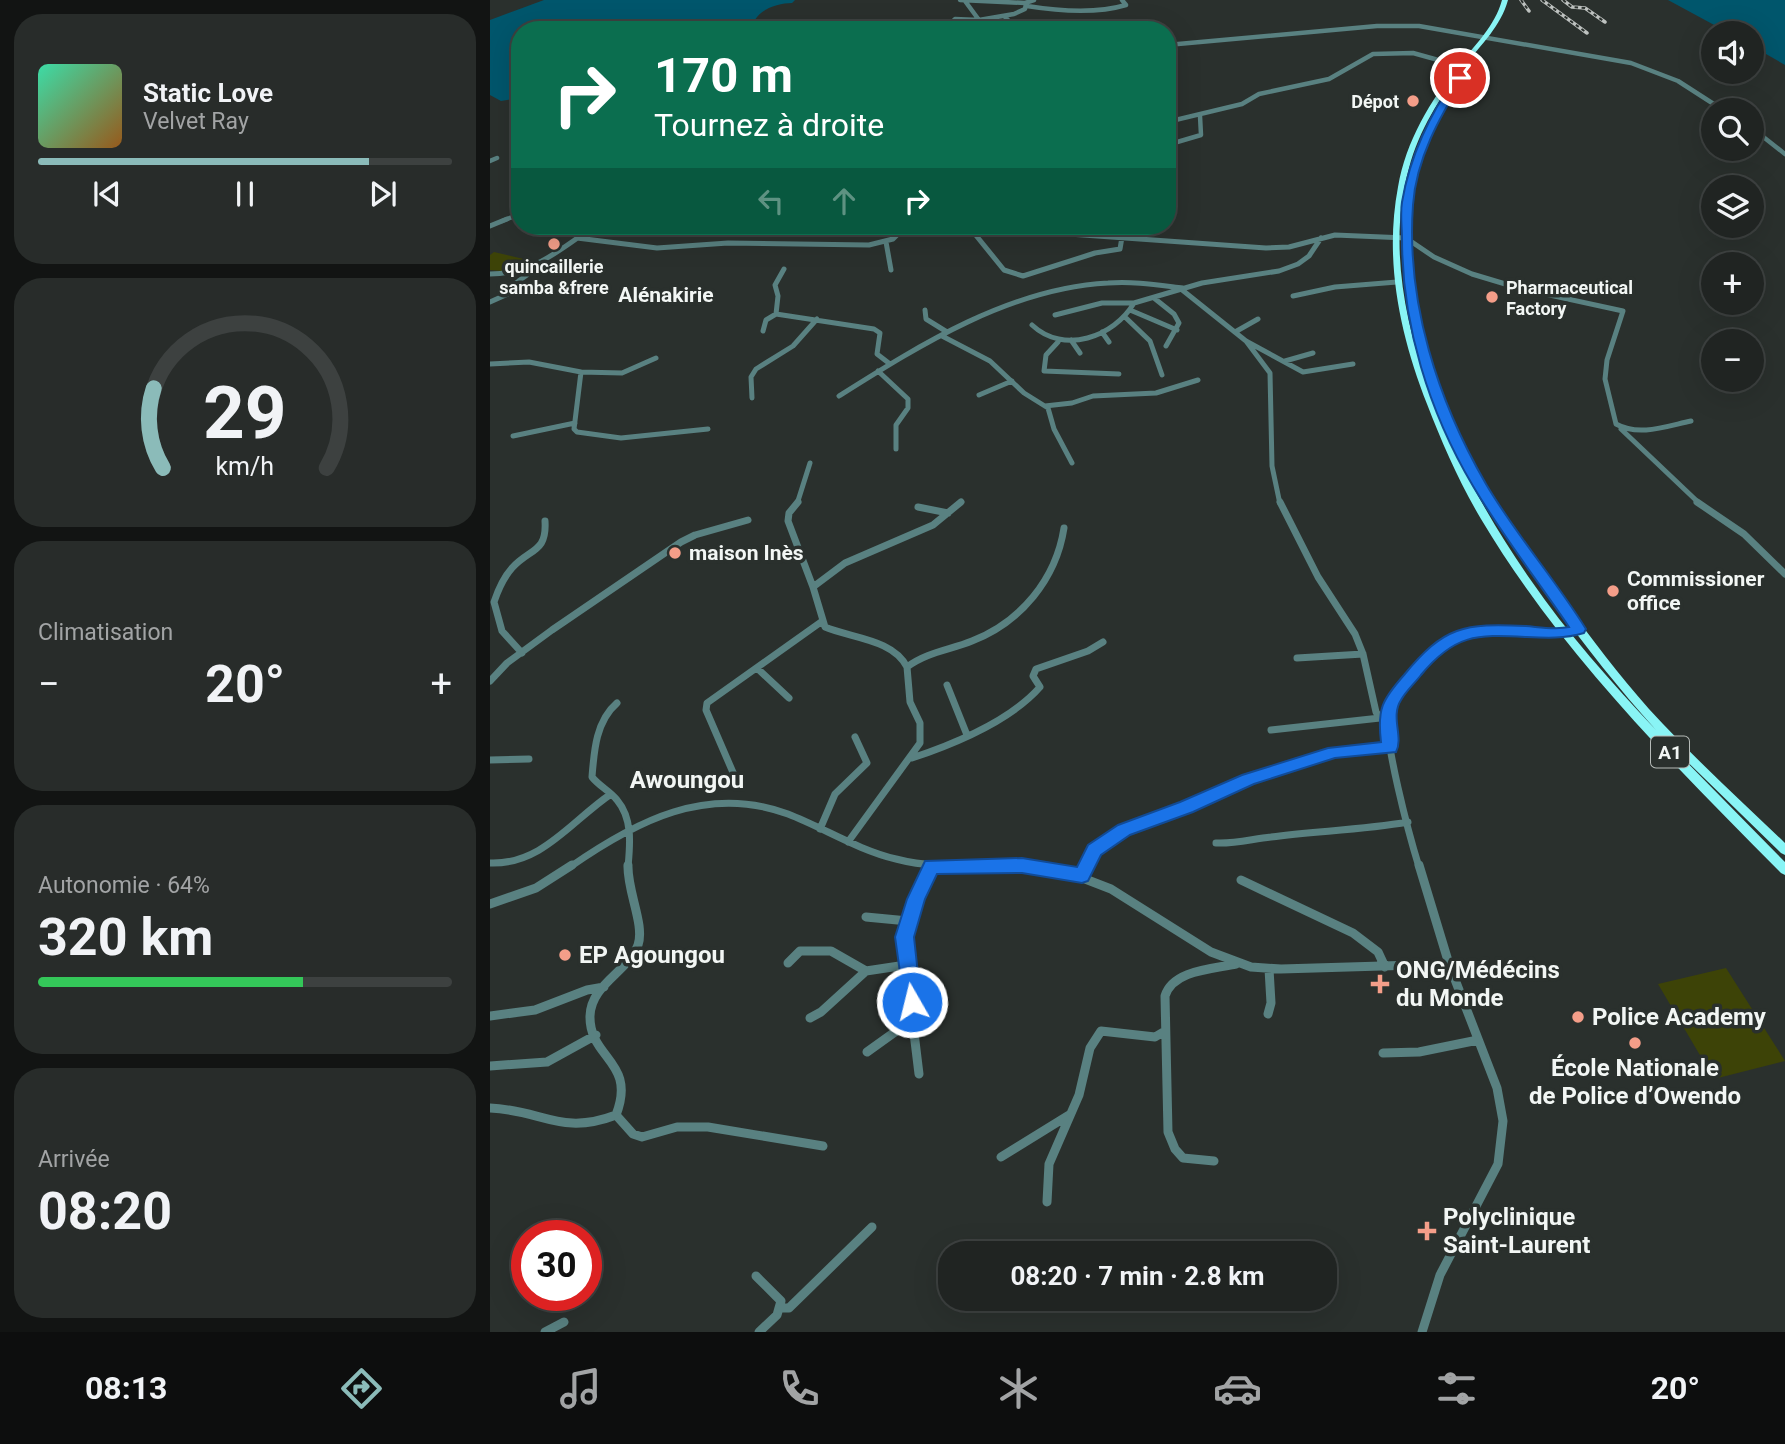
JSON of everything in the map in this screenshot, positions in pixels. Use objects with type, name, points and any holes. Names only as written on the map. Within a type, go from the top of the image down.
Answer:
[{"type":"highway","name":"A1","points":[[1508,0],[1487,37],[1435,102],[1411,148],[1400,189],[1394,237],[1397,282],[1410,345],[1445,444],[1493,530],[1563,631],[1632,712],[1785,870]]},
{"type":"highway","name":"A1","points":[[1464,67],[1435,117],[1418,157],[1407,203],[1408,275],[1414,319],[1425,360],[1449,424],[1493,507],[1578,629],[1626,690],[1676,745],[1785,850]]},
{"type":"highway","points":[[1460,78],[1485,71]]},
{"type":"street","points":[[954,21],[979,20],[1021,12],[1034,0]]},
{"type":"street","points":[[963,1],[1026,5],[1043,9],[1113,9],[1126,5],[1122,0]]},
{"type":"street","points":[[963,1],[979,20]]},
{"type":"street","points":[[1004,16],[1009,21]]},
{"type":"street","points":[[1176,44],[1391,25],[1419,26],[1618,60],[1678,81],[1704,98]]},
{"type":"street","points":[[1176,119],[1200,116],[1242,104],[1255,95],[1334,77],[1359,59],[1373,54],[1413,53],[1464,67]]},
{"type":"street","points":[[1176,142],[1201,135],[1200,116]]},
{"type":"street","points":[[1764,137],[1785,154]]},
{"type":"street","points":[[490,161],[496,158]]},
{"type":"street","points":[[490,226],[511,218]]},
{"type":"street","points":[[490,274],[509,275],[527,271],[581,235]]},
{"type":"street","points":[[577,238],[657,248],[727,243],[845,243],[856,247],[886,242],[898,235]]},
{"type":"street","points":[[971,235],[1004,270],[1023,276],[1091,254],[1120,250],[1122,237]]},
{"type":"street","points":[[1090,235],[1266,248],[1289,247],[1335,235],[1406,238],[1434,257],[1472,274],[1534,292],[1623,311],[1605,379],[1616,424],[1696,501],[1744,534],[1785,574]]},
{"type":"street","points":[[1119,374],[1044,371],[1044,358],[1053,344],[1102,332],[1125,317],[1132,306],[1213,281],[1279,271],[1298,264],[1309,256],[1322,238]]},
{"type":"street","points":[[886,242],[891,270]]},
{"type":"street","points":[[776,314],[778,296],[775,285],[784,269]]},
{"type":"street","points":[[490,302],[512,292],[510,287],[527,275],[527,271]]},
{"type":"street","points":[[1293,296],[1335,287],[1397,282]]},
{"type":"street","points":[[839,396],[944,334],[1003,306],[1088,284],[1145,283],[1182,289],[1246,341],[1306,373],[1353,364]]},
{"type":"street","points":[[1154,298],[1180,325],[1166,346]]},
{"type":"street","points":[[1055,316],[1102,303],[1132,306],[1177,330]]},
{"type":"street","points":[[925,310],[926,319],[944,334],[984,357],[1024,393],[1045,406],[1072,463]]},
{"type":"street","points":[[763,331],[764,323],[776,314],[874,329],[880,333],[877,354],[890,364]]},
{"type":"street","points":[[1125,317],[1150,341],[1162,375]]},
{"type":"street","points":[[752,398],[751,377],[756,369],[793,346],[817,319]]},
{"type":"street","points":[[1235,332],[1258,319]]},
{"type":"street","points":[[1032,325],[1039,333],[1059,341]]},
{"type":"street","points":[[1102,332],[1109,342]]},
{"type":"street","points":[[1071,340],[1080,353]]},
{"type":"street","points":[[1246,341],[1270,373],[1272,466],[1281,508],[1318,577],[1348,620],[1363,654],[1376,712],[1384,718]]},
{"type":"street","points":[[1286,361],[1313,353]]},
{"type":"street","points":[[490,364],[529,362],[581,372],[622,373],[656,358]]},
{"type":"street","points":[[878,371],[908,399],[908,408],[896,425],[896,449]]},
{"type":"street","points":[[581,372],[575,423],[577,432],[621,438],[708,429]]},
{"type":"street","points":[[979,395],[1012,380]]},
{"type":"street","points":[[1045,406],[1072,403],[1093,396],[1156,393],[1198,380]]},
{"type":"street","points":[[1616,424],[1626,430],[1636,431],[1691,421]]},
{"type":"street","points":[[513,436],[575,423]]},
{"type":"street","points":[[810,463],[800,500],[789,513],[788,521],[821,607],[821,622]]},
{"type":"street","points":[[813,587],[845,563],[912,536],[961,502]]},
{"type":"street","points":[[918,507],[948,513]]},
{"type":"street","points":[[522,653],[502,631],[494,602],[512,568],[539,549],[547,529],[545,520]]},
{"type":"street","points":[[490,681],[498,671],[552,630],[690,537],[748,520]]},
{"type":"street","points":[[907,667],[918,659],[975,640],[1024,610],[1054,568],[1062,546],[1064,528]]},
{"type":"street","points":[[821,622],[832,631],[892,649],[904,657],[909,702],[920,723],[920,743],[911,758],[848,842]]},
{"type":"street","points":[[738,784],[706,707],[711,700],[821,622]]},
{"type":"street","points":[[1422,1332],[1440,1275],[1494,1173],[1502,1146],[1503,1121],[1500,1097],[1448,964],[1408,822],[1384,718],[1399,689],[1447,640],[1475,630],[1578,629]]},
{"type":"street","points":[[911,758],[947,746],[1026,703],[1041,685],[1033,676],[1036,669],[1087,651],[1103,642]]},
{"type":"street","points":[[1297,658],[1363,654]]},
{"type":"street","points":[[758,669],[789,698]]},
{"type":"street","points":[[947,685],[967,735]]},
{"type":"street","points":[[490,1108],[515,1109],[547,1121],[587,1126],[616,1115],[623,1102],[623,1081],[596,1035],[590,1016],[592,1005],[604,987],[629,961],[639,942],[638,913],[628,886],[631,831],[623,808],[592,777],[607,712],[617,703]]},
{"type":"street","points":[[1271,730],[1384,718]]},
{"type":"street","points":[[820,829],[835,793],[867,763],[855,737]]},
{"type":"street","points":[[1082,876],[1095,850],[1124,830],[1248,780],[1322,756],[1345,750],[1390,748]]},
{"type":"street","points":[[490,760],[529,759]]},
{"type":"street","points":[[490,863],[506,865],[533,856],[590,807],[611,794]]},
{"type":"street","points":[[490,904],[539,888],[598,848],[631,831],[702,805],[730,802],[789,816],[891,858],[931,866],[1022,866],[1082,876],[1118,891],[1202,946],[1237,964],[1269,969],[1448,964]]},
{"type":"street","points":[[1216,843],[1235,844],[1270,837],[1368,830],[1408,822]]},
{"type":"street","points":[[919,1074],[904,937],[931,866]]},
{"type":"street","points":[[1241,880],[1339,926],[1371,946],[1385,967]]},
{"type":"street","points":[[866,917],[908,921]]},
{"type":"street","points":[[788,963],[800,951],[824,950],[866,971]]},
{"type":"street","points":[[1214,1161],[1184,1160],[1175,1153],[1168,1132],[1165,1031],[1168,986],[1183,976],[1237,964]]},
{"type":"street","points":[[810,1018],[821,1012],[866,971],[906,965]]},
{"type":"street","points":[[1268,1014],[1271,1003],[1269,969]]},
{"type":"street","points":[[490,1016],[535,1010],[587,990],[604,987]]},
{"type":"street","points":[[867,1052],[914,1019]]},
{"type":"street","points":[[1047,1202],[1049,1164],[1079,1095],[1090,1048],[1098,1032],[1155,1037],[1165,1031]]},
{"type":"street","points":[[490,1066],[547,1062],[596,1035]]},
{"type":"street","points":[[1383,1053],[1419,1052],[1478,1040]]},
{"type":"street","points":[[616,1115],[633,1134],[642,1137],[677,1127],[708,1127],[823,1146]]},
{"type":"street","points":[[1000,1157],[1070,1115]]},
{"type":"street","points":[[760,1332],[872,1227]]},
{"type":"street","points":[[756,1276],[785,1308]]},
{"type":"street","points":[[545,1332],[564,1322]]},
{"type":"green space","points":[[494,252],[536,262],[512,272],[490,270],[490,255]]},
{"type":"green space","points":[[1726,968],[1785,1061],[1714,1079],[1658,984]]},
{"type":"water","points":[[544,0],[795,0],[766,9],[755,21],[511,21],[511,99],[501,101],[490,95],[490,20]]},
{"type":"water","points":[[1668,0],[1785,0],[1785,65],[1764,53],[1764,21],[1707,21]]},
{"type":"railway","points":[[1521,0],[1529,11]]},
{"type":"railway","points":[[1542,0],[1587,33]]},
{"type":"railway","points":[[1563,0],[1572,7],[1585,8],[1605,22]]},
{"type":"place","name":"Dépot","points":[[1413,101]]},
{"type":"place","name":"quincaillerie samba &frere","points":[[554,244]]},
{"type":"place","name":"Pharmaceutical Factory","points":[[1492,297]]},
{"type":"place","name":"maison Inès","points":[[675,553]]},
{"type":"place","name":"Commissioner office","points":[[1613,591]]},
{"type":"place","name":"EP Agoungou","points":[[565,955]]},
{"type":"place","name":"ONG/Médécins du Monde","points":[[1380,984]]},
{"type":"place","name":"Police Academy","points":[[1578,1017]]},
{"type":"place","name":"École Nationale de Police d’Owendo","points":[[1635,1043]]},
{"type":"place","name":"Polyclinique Saint-Laurent","points":[[1427,1231]]},
{"type":"district","name":"Alénakirie","points":[[666,295]]},
{"type":"district","name":"Awoungou","points":[[687,780]]},
{"type":"route","points":[[912,1002],[904,937],[916,899],[931,866],[1041,867],[1082,876],[1095,850],[1124,830],[1248,780],[1334,752],[1390,748],[1387,718],[1392,700],[1423,662],[1447,640],[1475,630],[1565,633],[1578,629],[1506,528],[1480,486],[1449,424],[1425,360],[1414,319],[1408,275],[1407,203],[1422,146],[1435,117],[1460,78]]}]
